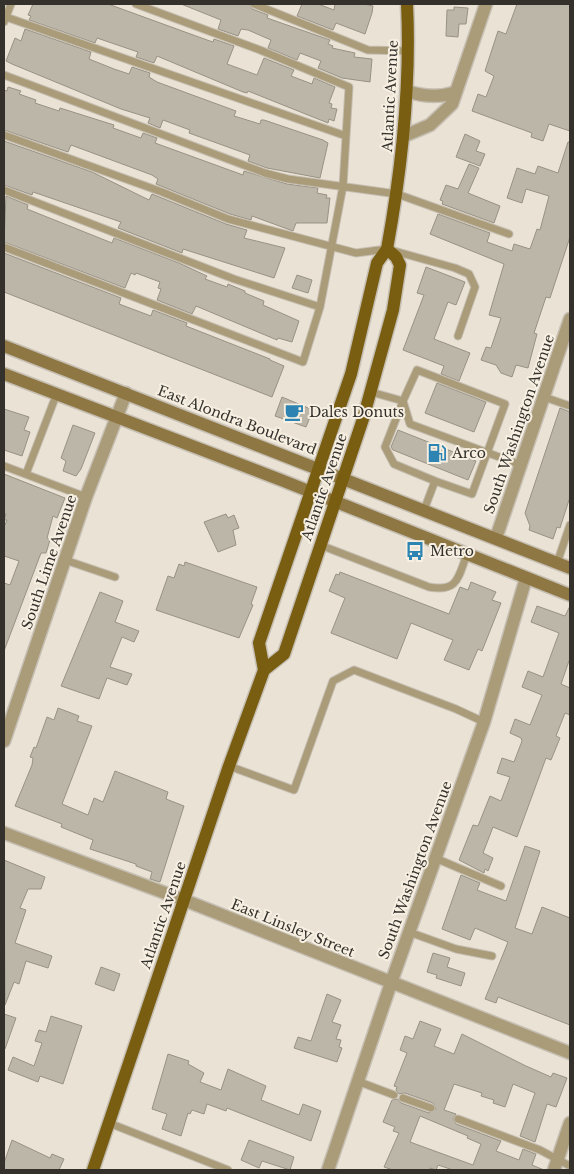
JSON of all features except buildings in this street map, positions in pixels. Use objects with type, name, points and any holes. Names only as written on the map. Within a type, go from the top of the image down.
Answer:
[{"type":"main road","name":"Atlantic Avenue","points":[[93,1170],[229,766],[264,670],[259,643],[309,492],[351,374],[377,263],[387,249],[397,194],[404,136],[409,51],[407,4]]},
{"type":"main road","name":"Atlantic Avenue","points":[[264,670],[284,654],[371,392],[393,310],[400,265],[396,257],[387,249]]},
{"type":"main road","name":"East Alondra Boulevard","points":[[4,346],[570,568]]},
{"type":"main road","points":[[4,374],[118,416],[570,595]]},
{"type":"street","points":[[404,136],[430,125],[452,104],[486,4]]},
{"type":"street","points":[[407,91],[422,96],[444,96],[456,92]]},
{"type":"street","name":"South Washington Avenue","points":[[496,538],[570,319]]},
{"type":"street","name":"South Lime Avenue","points":[[4,742],[7,722],[86,497],[126,393]]},
{"type":"street","name":"South Washington Avenue","points":[[328,1170],[391,982],[484,722],[526,578]]},
{"type":"street","name":"East Linsley Street","points":[[4,833],[184,900],[570,1053]]},
{"type":"street","points":[[556,1166],[570,1123]]},
{"type":"lane","points":[[12,4],[5,19],[346,136]]},
{"type":"lane","points":[[4,247],[303,362],[320,307],[343,186],[349,87],[260,50],[136,4]]},
{"type":"lane","points":[[254,4],[360,48],[368,50],[409,51]]},
{"type":"lane","points":[[4,75],[265,173],[288,180],[397,194],[509,234]]},
{"type":"lane","points":[[4,135],[162,192],[228,219],[356,253],[387,249],[455,268],[469,274],[475,287],[458,336]]},
{"type":"lane","points":[[4,190],[234,280],[320,307]]},
{"type":"lane","points":[[417,370],[505,404],[488,453],[472,494],[394,464],[386,447],[417,370]]},
{"type":"lane","points":[[371,392],[404,401]]},
{"type":"lane","points":[[26,474],[57,393]]},
{"type":"lane","points":[[544,397],[570,406]]},
{"type":"lane","points":[[404,401],[410,424],[521,465]]},
{"type":"lane","points":[[4,466],[86,497]]},
{"type":"lane","points":[[424,510],[435,481]]},
{"type":"lane","points":[[557,563],[570,526]]},
{"type":"lane","points":[[320,545],[429,587],[441,589],[451,587],[456,581],[467,554]]},
{"type":"lane","points":[[65,560],[115,577]]},
{"type":"lane","points":[[229,766],[294,790],[333,681],[354,670],[456,709],[484,722]]},
{"type":"lane","points":[[435,858],[502,886]]},
{"type":"lane","points":[[409,932],[456,949],[492,956]]},
{"type":"lane","points":[[358,1081],[394,1095]]},
{"type":"lane","points":[[403,1098],[431,1108]]},
{"type":"lane","points":[[458,1119],[540,1150],[556,1166],[570,1166]]},
{"type":"lane","points":[[109,1123],[228,1170]]},
{"type":"place","name":"Dales Donuts","points":[[294,412]]},
{"type":"place","name":"Arco","points":[[437,453]]},
{"type":"place","name":"Metro","points":[[415,551]]}]
